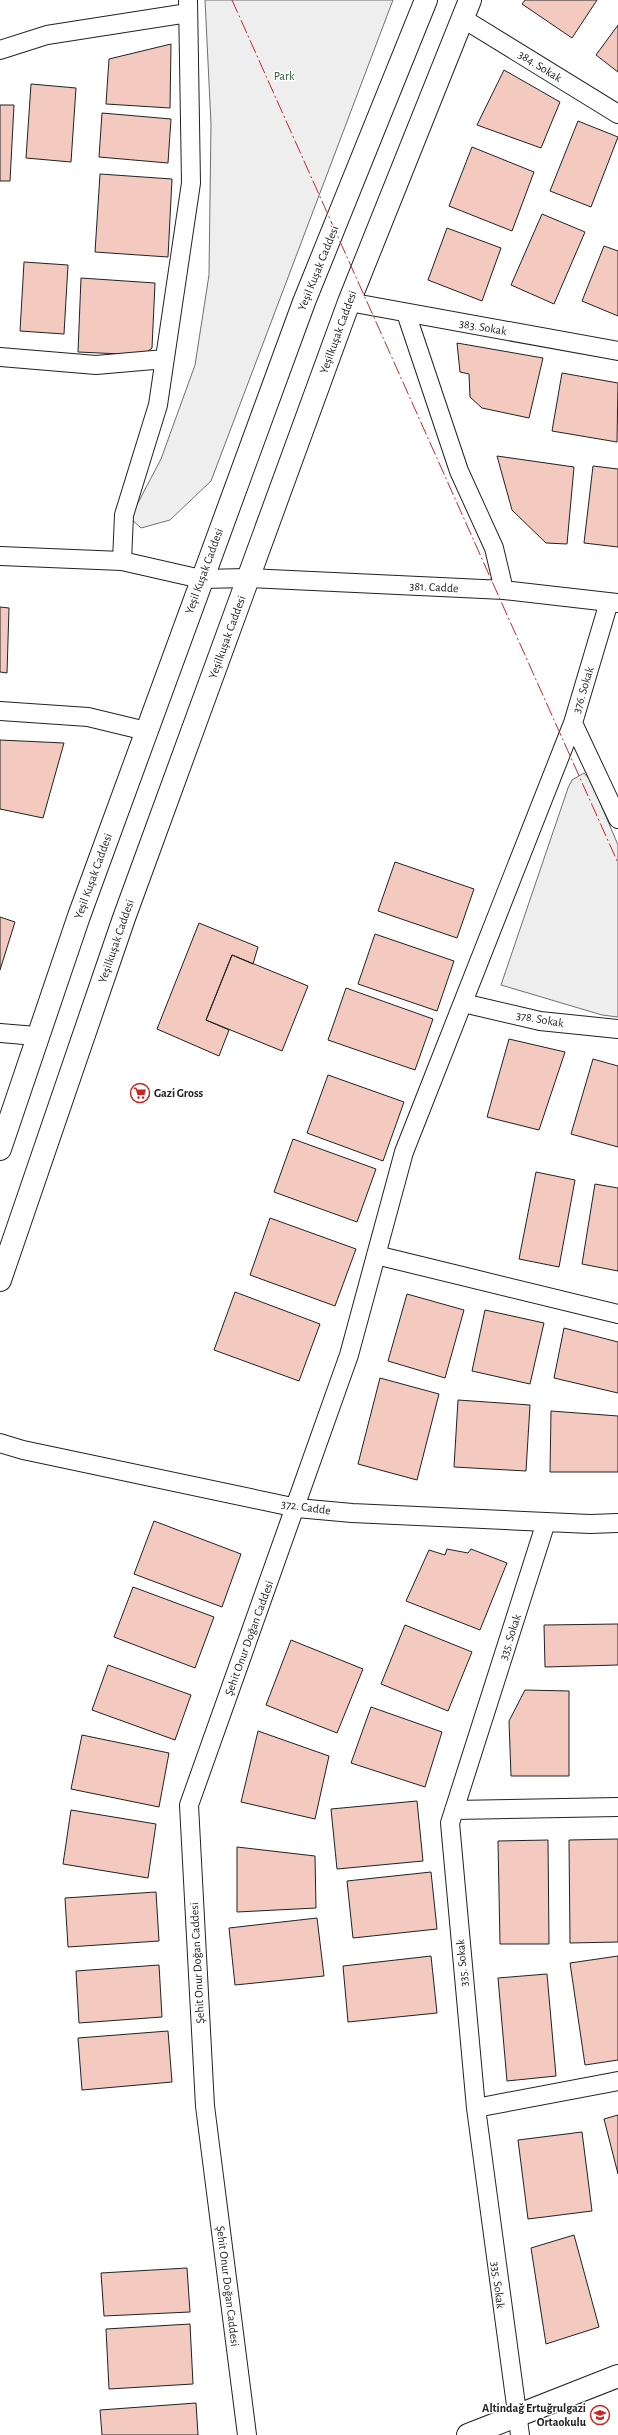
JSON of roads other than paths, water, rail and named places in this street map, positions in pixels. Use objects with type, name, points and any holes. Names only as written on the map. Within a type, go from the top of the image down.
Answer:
[{"type":"main road","name":"Yeşil Kuşak Caddesi","points":[[0,1149],[36,1036],[201,579],[304,302],[426,0]]},
{"type":"main road","name":"Yeşilkuşak Caddesi","points":[[0,1280],[124,918],[349,302],[466,9]]},
{"type":"main road","points":[[468,2435],[518,2425],[618,2376]]},
{"type":"street","points":[[0,50],[47,35],[188,6],[192,183],[158,405],[124,515],[122,561]]},
{"type":"street","name":"384. Sokak","points":[[466,9],[618,114]]},
{"type":"street","name":"383. Sokak","points":[[349,302],[618,351]]},
{"type":"street","points":[[406,313],[459,471],[494,548],[504,590]]},
{"type":"street","points":[[0,357],[96,365],[165,359]]},
{"type":"street","name":"381. Cadde","points":[[0,556],[122,561],[201,579],[248,578],[504,590],[614,603]]},
{"type":"street","name":"376. Sokak","points":[[614,603],[573,723],[618,819]]},
{"type":"street","points":[[0,711],[88,717],[146,731]]},
{"type":"street","name":"Şehit Onur Doğan Caddesi","points":[[247,2435],[205,2106],[189,1805],[296,1508],[349,1355],[404,1152],[573,723]]},
{"type":"street","name":"378. Sokak","points":[[463,1003],[540,1021],[618,1029]]},
{"type":"street","points":[[0,1033],[36,1036]]},
{"type":"street","points":[[376,1256],[618,1314]]},
{"type":"street","name":"372. Cadde","points":[[0,1443],[23,1450],[296,1508],[352,1513],[546,1522],[618,1523]]},
{"type":"street","name":"335. Sokak","points":[[518,2425],[476,2108],[450,1823],[546,1522]]},
{"type":"street","points":[[454,1810],[618,1807]]},
{"type":"street","points":[[476,2108],[618,2081]]},
{"type":"place","name":"Gazi Gross","points":[[140,1093]]},
{"type":"place","name":"Altindağ Ertuğrulgazi Ortaokulu","points":[[600,2415]]},
{"type":"park label","name":"Park","points":[[284,76]]}]
